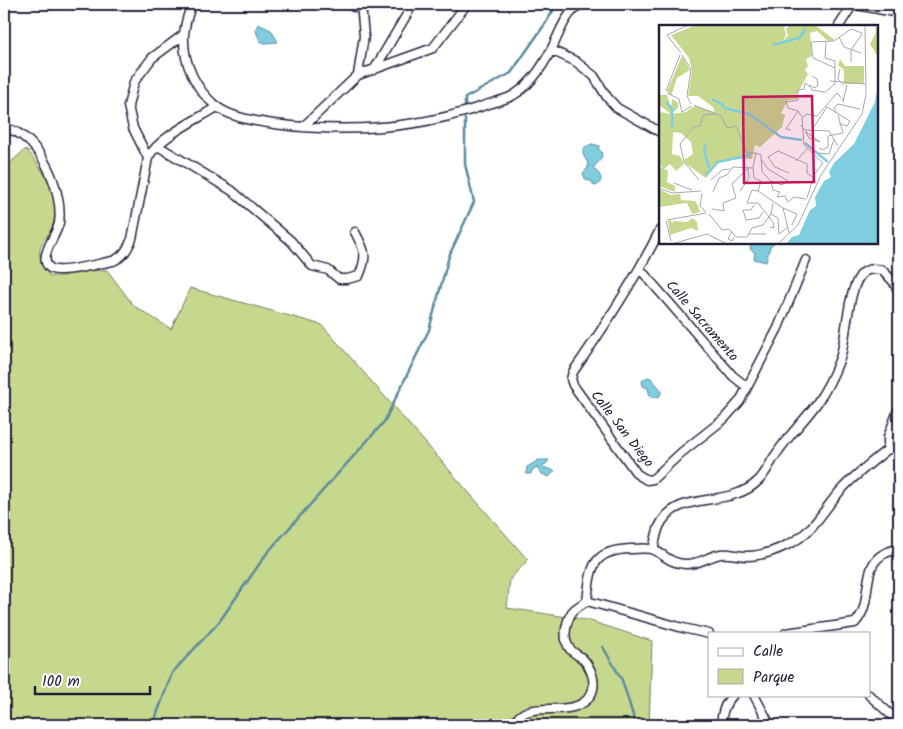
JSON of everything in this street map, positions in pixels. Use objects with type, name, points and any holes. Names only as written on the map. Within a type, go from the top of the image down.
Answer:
[{"type":"street","points":[[192,4],[183,35],[185,57],[201,92],[217,108],[241,117],[264,122],[321,129],[374,129],[404,126],[458,114],[511,96],[536,76],[551,50],[564,21],[581,4]]},
{"type":"street","points":[[350,4],[354,7],[362,6],[363,46],[358,75]]},
{"type":"street","points":[[374,70],[413,4]]},
{"type":"street","points":[[302,127],[358,75],[433,48],[442,39],[467,4]]},
{"type":"street","points":[[840,25],[853,4],[899,13]]},
{"type":"street","points":[[148,158],[133,128],[128,106],[134,82],[152,58],[183,35]]},
{"type":"street","points":[[551,50],[575,60],[594,76],[607,97],[617,108],[659,131]]},
{"type":"street","points":[[4,128],[26,138],[48,167],[54,182],[59,221],[57,232],[45,253],[45,261],[48,266],[58,271],[114,261],[122,257],[132,239],[148,158],[152,150],[175,133],[217,108]]},
{"type":"street","points":[[158,146],[231,190],[290,240],[312,266],[328,270],[339,279],[359,276],[364,265],[366,253],[355,232]]},
{"type":"street","name":"Calle San Diego","points":[[659,232],[640,269],[603,329],[573,372],[571,379],[572,385],[637,474],[647,480],[653,479],[682,452],[724,420],[740,401],[778,328],[806,260]]},
{"type":"street","name":"Calle Sacramento","points":[[640,269],[733,376],[746,387]]},
{"type":"street","points":[[653,550],[659,527],[668,514],[675,509],[694,501],[735,496],[758,481],[824,392],[840,358],[850,304],[858,278],[863,272],[882,270],[890,277],[899,292]]},
{"type":"street","points":[[888,449],[888,437],[899,408]]},
{"type":"street","points":[[512,725],[519,716],[529,711],[578,706],[586,701],[591,694],[594,686],[589,667],[570,648],[566,641],[566,629],[573,611],[587,601],[591,570],[595,561],[618,551],[653,550],[673,562],[692,564],[722,554],[759,556],[802,538],[841,490],[857,474],[888,449],[899,450]]},
{"type":"street","points":[[794,632],[854,623],[862,612],[870,571],[874,562],[891,550],[899,549]]},
{"type":"street","points":[[587,601],[708,634]]},
{"type":"street","points":[[720,725],[723,709],[732,696]]},
{"type":"street","points":[[755,696],[770,725]]},
{"type":"street","points":[[870,696],[899,722]]},
{"type":"green space","points":[[26,149],[46,177],[54,197],[54,219],[40,249],[42,263],[49,276],[62,276],[81,271],[107,270],[134,306],[171,329],[190,288],[322,325],[528,560],[510,579],[507,608],[587,620],[652,641],[649,725],[4,725],[4,168]]},
{"type":"water","points":[[258,24],[271,30],[278,42],[265,43],[260,41],[256,31]]},
{"type":"water","points":[[592,144],[600,146],[598,148],[602,153],[601,159],[593,168],[601,179],[596,186],[593,185],[593,182],[586,180],[583,174],[588,164],[583,153],[586,147]]},
{"type":"water","points":[[751,244],[773,244],[770,246],[766,262],[754,259],[755,253],[750,249]]},
{"type":"water","points":[[647,377],[651,378],[662,391],[659,397],[650,397],[648,388],[643,386],[642,381]]},
{"type":"water","points":[[539,460],[549,460],[543,467],[555,471],[549,477],[540,473],[537,467],[532,470],[531,474],[526,474],[527,467]]},
{"type":"waterway","points":[[465,105],[465,98],[511,73],[557,4]]},
{"type":"waterway","points":[[153,725],[172,673],[219,622],[267,553],[384,422],[429,330],[449,256],[474,202],[465,164],[465,119]]},
{"type":"waterway","points":[[603,647],[622,680],[636,725]]}]
